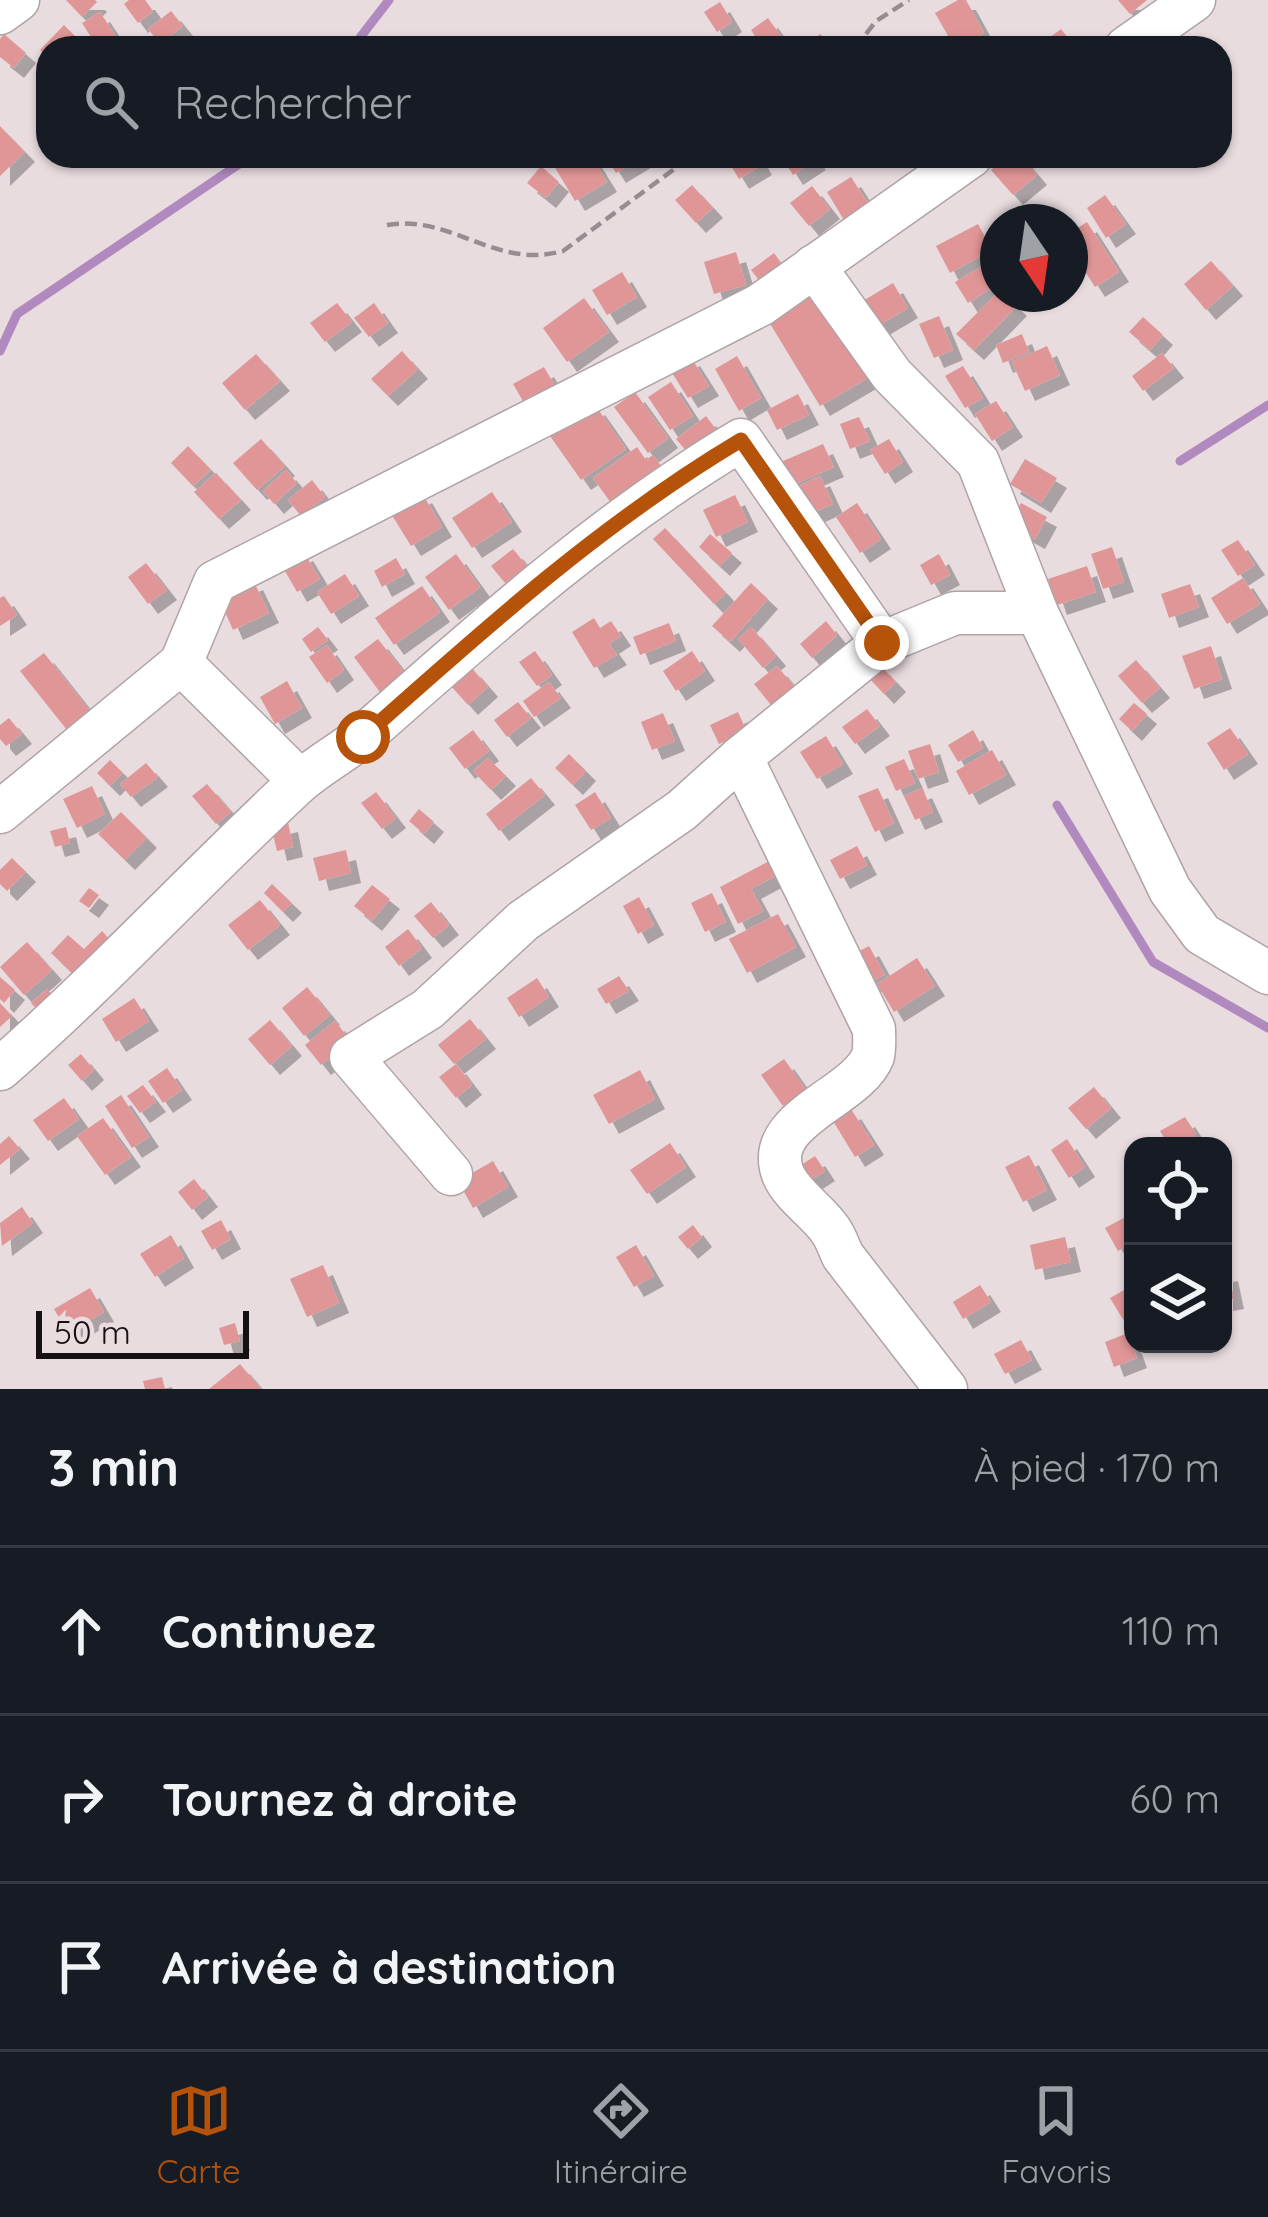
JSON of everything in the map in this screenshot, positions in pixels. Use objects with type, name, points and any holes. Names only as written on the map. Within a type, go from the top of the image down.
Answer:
[{"type":"street","points":[[0,13],[18,0]]},
{"type":"street","points":[[1143,36],[1194,0]]},
{"type":"street","points":[[0,812],[181,663],[215,582],[760,304],[954,168]]},
{"type":"street","points":[[814,266],[892,375],[978,462],[1036,613],[1170,890],[1202,934],[1268,973]]},
{"type":"street","points":[[0,1069],[73,1006],[300,781],[363,737],[512,604],[696,466],[741,440],[882,643]]},
{"type":"street","points":[[451,1174],[351,1057],[428,1009],[524,921],[682,810],[882,643],[955,613],[1036,613]]},
{"type":"street","points":[[181,663],[300,781]]},
{"type":"street","points":[[741,757],[874,1028],[874,1054],[860,1077],[799,1121],[784,1144],[785,1180],[832,1232],[843,1256],[946,1389]]},
{"type":"path","points":[[864,36],[875,21],[908,0]]},
{"type":"path","points":[[387,225],[410,221],[437,225],[477,244],[541,257],[562,251],[676,168]]},
{"type":"building","points":[[66,0],[95,0],[97,2],[82,17]]},
{"type":"building","points":[[145,0],[153,11],[138,23],[124,4]]},
{"type":"building","points":[[966,0],[984,33],[948,36],[935,13]]},
{"type":"building","points":[[1118,0],[1147,0],[1130,14]]},
{"type":"building","points":[[720,2],[732,22],[717,32],[704,12]]},
{"type":"building","points":[[171,11],[183,26],[170,36],[154,36],[148,29]]},
{"type":"building","points":[[100,12],[116,36],[90,36],[82,23]]},
{"type":"building","points":[[768,18],[781,36],[755,36],[751,30]]},
{"type":"building","points":[[64,25],[75,36],[53,36]]},
{"type":"building","points":[[4,34],[26,53],[14,68],[0,57]]},
{"type":"building","points":[[0,126],[25,152],[0,176]]},
{"type":"building","points":[[539,168],[559,182],[546,198],[527,183]]},
{"type":"building","points":[[555,168],[598,168],[607,182],[575,201]]},
{"type":"building","points":[[732,168],[757,168],[739,179]]},
{"type":"building","points":[[1031,168],[1037,175],[1013,195],[991,170]]},
{"type":"building","points":[[851,177],[875,214],[850,230],[827,192]]},
{"type":"building","points":[[692,185],[713,208],[696,223],[675,200]]},
{"type":"building","points":[[812,186],[830,209],[809,226],[790,203]]},
{"type":"building","points":[[1105,195],[1126,224],[1106,238],[1088,207]]},
{"type":"building","points":[[978,224],[980,228],[980,257],[950,273],[936,246]]},
{"type":"building","points":[[1088,224],[1119,272],[1095,287],[1088,276]]},
{"type":"building","points":[[736,252],[746,285],[714,294],[704,262]]},
{"type":"building","points":[[774,253],[790,275],[768,292],[751,270]]},
{"type":"building","points":[[1211,261],[1233,286],[1206,310],[1184,284]]},
{"type":"building","points":[[980,268],[980,295],[968,303],[955,282]]},
{"type":"building","points":[[622,272],[637,297],[607,315],[592,290]]},
{"type":"building","points":[[893,283],[908,308],[871,330],[856,305]]},
{"type":"building","points":[[819,285],[873,375],[820,406],[766,317]]},
{"type":"building","points":[[584,298],[609,332],[567,362],[543,328]]},
{"type":"building","points":[[337,303],[352,322],[325,342],[310,323]]},
{"type":"building","points":[[374,303],[388,323],[369,337],[354,318]]},
{"type":"building","points":[[980,310],[1011,312],[974,350],[956,334]]},
{"type":"building","points":[[939,316],[953,350],[934,358],[919,324]]},
{"type":"building","points":[[1143,317],[1163,335],[1150,350],[1129,332]]},
{"type":"building","points":[[1022,334],[1029,352],[1003,363],[996,345]]},
{"type":"building","points":[[1047,346],[1060,375],[1025,391],[1012,362]]},
{"type":"building","points":[[402,351],[418,369],[388,396],[371,379]]},
{"type":"building","points":[[1162,353],[1174,368],[1143,391],[1132,376]]},
{"type":"building","points":[[256,354],[280,381],[245,410],[222,383]]},
{"type":"building","points":[[690,356],[709,386],[688,398],[669,368]]},
{"type":"building","points":[[737,356],[761,398],[739,411],[715,369]]},
{"type":"building","points":[[963,366],[983,398],[965,408],[945,376]]},
{"type":"building","points":[[544,367],[558,391],[527,408],[513,384]]},
{"type":"building","points":[[671,382],[693,416],[670,430],[648,397]]},
{"type":"building","points":[[635,392],[668,438],[648,453],[614,407]]},
{"type":"building","points":[[798,394],[809,415],[777,430],[767,410]]},
{"type":"building","points":[[996,401],[1013,427],[992,441],[975,414]]},
{"type":"building","points":[[595,405],[626,449],[581,480],[550,436]]},
{"type":"building","points":[[706,416],[721,436],[692,458],[676,439]]},
{"type":"building","points":[[859,417],[870,441],[850,449],[840,424]]},
{"type":"building","points":[[261,439],[285,466],[257,490],[233,463]]},
{"type":"building","points":[[889,439],[903,462],[885,474],[870,450]]},
{"type":"building","points":[[823,444],[834,467],[793,485],[783,461]]},
{"type":"building","points":[[188,446],[211,470],[193,486],[171,463]]},
{"type":"building","points":[[637,447],[646,460],[653,455],[667,474],[616,510],[593,478]]},
{"type":"building","points":[[1025,459],[1057,478],[1041,503],[1010,484]]},
{"type":"building","points":[[286,470],[297,483],[274,504],[263,491]]},
{"type":"building","points":[[216,473],[241,500],[219,519],[194,492]]},
{"type":"building","points":[[820,476],[833,504],[804,517],[792,489]]},
{"type":"building","points":[[312,480],[325,497],[301,516],[288,500]]},
{"type":"building","points":[[492,492],[512,522],[472,548],[452,518]]},
{"type":"building","points":[[422,493],[442,527],[411,546],[390,512]]},
{"type":"building","points":[[735,495],[748,522],[716,537],[703,510]]},
{"type":"building","points":[[857,503],[881,539],[860,553],[836,517]]},
{"type":"building","points":[[1021,503],[1047,517],[1035,539],[1009,525]]},
{"type":"building","points":[[665,528],[726,593],[714,604],[653,539]]},
{"type":"building","points":[[710,534],[732,553],[720,566],[699,547]]},
{"type":"building","points":[[1238,540],[1255,565],[1238,576],[1221,550]]},
{"type":"building","points":[[1112,547],[1124,582],[1103,589],[1091,554]]},
{"type":"building","points":[[513,549],[527,566],[505,583],[491,566]]},
{"type":"building","points":[[303,551],[320,579],[297,592],[281,564]]},
{"type":"building","points":[[456,554],[480,587],[449,610],[425,577]]},
{"type":"building","points":[[939,554],[950,575],[931,585],[920,565]]},
{"type":"building","points":[[396,558],[405,574],[382,587],[374,571]]},
{"type":"building","points":[[146,563],[167,590],[148,604],[128,577]]},
{"type":"building","points":[[1087,566],[1096,592],[1057,605],[1048,579]]},
{"type":"building","points":[[345,574],[359,596],[331,614],[317,592]]},
{"type":"building","points":[[1243,578],[1260,604],[1227,624],[1211,598]]},
{"type":"building","points":[[253,580],[269,613],[233,630],[218,596]]},
{"type":"building","points":[[751,583],[768,599],[730,642],[712,626]]},
{"type":"building","points":[[1190,584],[1199,607],[1169,618],[1161,594]]},
{"type":"building","points":[[422,586],[440,612],[394,645],[375,618]]},
{"type":"building","points":[[4,596],[17,615],[0,626],[0,598]]},
{"type":"building","points":[[594,618],[600,628],[611,621],[621,636],[609,644],[617,655],[594,668],[572,632]]},
{"type":"building","points":[[826,621],[837,635],[812,658],[800,644]]},
{"type":"building","points":[[669,623],[676,641],[640,655],[633,637]]},
{"type":"building","points":[[318,627],[328,640],[311,652],[302,639]]},
{"type":"building","points":[[751,627],[776,656],[763,668],[738,639]]},
{"type":"building","points":[[378,639],[407,676],[382,695],[354,657]]},
{"type":"building","points":[[327,645],[344,670],[327,683],[309,657]]},
{"type":"building","points":[[1211,646],[1222,679],[1194,689],[1182,656]]},
{"type":"building","points":[[535,651],[552,675],[537,686],[519,662]]},
{"type":"building","points":[[692,651],[705,671],[676,691],[663,671]]},
{"type":"building","points":[[44,653],[90,711],[67,730],[20,671]]},
{"type":"building","points":[[1136,660],[1160,688],[1142,703],[1118,676]]},
{"type":"building","points":[[880,665],[896,682],[884,694],[868,677]]},
{"type":"building","points":[[777,666],[794,686],[771,705],[754,684]]},
{"type":"building","points":[[471,667],[488,687],[468,705],[450,685]]},
{"type":"building","points":[[287,681],[302,708],[275,724],[260,697]]},
{"type":"building","points":[[549,682],[561,698],[534,717],[523,701]]},
{"type":"building","points":[[518,702],[531,718],[507,737],[494,720]]},
{"type":"building","points":[[1134,703],[1147,714],[1132,731],[1119,719]]},
{"type":"building","points":[[867,709],[880,726],[855,744],[842,727]]},
{"type":"building","points":[[738,712],[747,732],[719,744],[710,725]]},
{"type":"building","points":[[663,713],[675,741],[652,750],[641,722]]},
{"type":"building","points":[[9,718],[22,734],[6,746],[0,739],[0,725]]},
{"type":"building","points":[[1230,728],[1248,754],[1224,770],[1207,743]]},
{"type":"building","points":[[473,730],[489,751],[465,769],[449,748]]},
{"type":"building","points":[[973,730],[983,748],[958,762],[948,745]]},
{"type":"building","points":[[826,736],[843,764],[817,779],[800,752]]},
{"type":"building","points":[[930,744],[939,772],[918,779],[908,751]]},
{"type":"building","points":[[992,750],[1006,775],[969,795],[956,771]]},
{"type":"building","points":[[569,754],[586,771],[573,785],[555,768]]},
{"type":"building","points":[[488,758],[506,776],[491,790],[473,771]]},
{"type":"building","points":[[904,759],[915,783],[896,791],[885,767]]},
{"type":"building","points":[[110,760],[123,773],[110,786],[97,773]]},
{"type":"building","points":[[146,763],[158,777],[131,797],[120,784]]},
{"type":"building","points":[[531,778],[545,795],[499,831],[486,814]]},
{"type":"building","points":[[207,784],[231,812],[216,824],[192,796]]},
{"type":"building","points":[[92,786],[105,814],[77,828],[63,799]]},
{"type":"building","points":[[878,788],[894,823],[875,832],[858,796]]},
{"type":"building","points":[[922,788],[933,812],[915,820],[904,796]]},
{"type":"building","points":[[376,792],[396,818],[382,829],[361,803]]},
{"type":"building","points":[[595,792],[611,818],[591,830],[575,805]]},
{"type":"building","points":[[419,809],[434,822],[424,834],[409,821]]},
{"type":"building","points":[[121,812],[147,838],[125,860],[98,834]]},
{"type":"building","points":[[288,822],[293,847],[277,851],[271,826]]},
{"type":"building","points":[[66,827],[70,843],[55,847],[50,831]]},
{"type":"building","points":[[857,846],[867,865],[840,879],[830,860]]},
{"type":"building","points":[[346,850],[351,873],[319,881],[313,858]]},
{"type":"building","points":[[12,858],[26,872],[7,891],[0,884],[0,870]]},
{"type":"building","points":[[773,859],[781,873],[751,889],[763,911],[738,924],[720,887]]},
{"type":"building","points":[[272,884],[292,903],[283,912],[264,893]]},
{"type":"building","points":[[372,885],[390,899],[372,921],[354,906]]},
{"type":"building","points":[[89,888],[99,895],[89,908],[79,901]]},
{"type":"building","points":[[712,893],[726,922],[705,932],[691,903]]},
{"type":"building","points":[[639,897],[654,925],[638,934],[623,906]]},
{"type":"building","points":[[260,900],[280,925],[248,950],[228,925]]},
{"type":"building","points":[[431,902],[449,925],[433,938],[414,916]]},
{"type":"building","points":[[778,914],[796,947],[747,973],[729,939]]},
{"type":"building","points":[[408,929],[422,948],[399,966],[385,947]]},
{"type":"building","points":[[102,931],[115,945],[74,975],[51,953],[68,935],[84,949]]},
{"type":"building","points":[[27,942],[52,970],[24,995],[0,967]]},
{"type":"building","points":[[869,946],[885,975],[867,984],[852,955]]},
{"type":"building","points":[[917,958],[935,986],[894,1012],[877,984]]},
{"type":"building","points":[[619,976],[629,991],[606,1004],[597,989]]},
{"type":"building","points":[[0,977],[15,990],[4,1003],[0,999]]},
{"type":"building","points":[[537,978],[549,997],[519,1017],[507,998]]},
{"type":"building","points":[[307,987],[330,1015],[304,1036],[282,1008]]},
{"type":"building","points":[[47,989],[59,1002],[43,1016],[31,1003]]},
{"type":"building","points":[[134,998],[149,1021],[116,1042],[102,1019]]},
{"type":"building","points":[[0,1003],[12,1016],[0,1027]]},
{"type":"building","points":[[470,1019],[486,1039],[454,1064],[438,1045]]},
{"type":"building","points":[[270,1020],[292,1046],[270,1065],[248,1039]]},
{"type":"building","points":[[335,1021],[351,1041],[321,1065],[305,1045]]},
{"type":"building","points":[[81,1054],[94,1070],[82,1081],[68,1065]]},
{"type":"building","points":[[784,1059],[806,1090],[783,1106],[761,1075]]},
{"type":"building","points":[[456,1064],[472,1085],[456,1098],[439,1077]]},
{"type":"building","points":[[167,1068],[182,1090],[163,1103],[148,1081]]},
{"type":"building","points":[[640,1070],[655,1099],[609,1124],[593,1095]]},
{"type":"building","points":[[143,1085],[156,1102],[140,1113],[127,1096]]},
{"type":"building","points":[[1094,1087],[1111,1108],[1086,1129],[1068,1108]]},
{"type":"building","points":[[121,1095],[149,1137],[132,1148],[105,1106]]},
{"type":"building","points":[[64,1098],[79,1119],[48,1141],[33,1120]]},
{"type":"building","points":[[851,1109],[874,1145],[855,1157],[833,1121]]},
{"type":"building","points":[[1185,1117],[1196,1134],[1164,1137],[1160,1131]]},
{"type":"building","points":[[103,1118],[131,1157],[105,1175],[77,1136]]},
{"type":"building","points":[[9,1136],[20,1149],[0,1165],[0,1144]]},
{"type":"building","points":[[1067,1139],[1085,1167],[1069,1178],[1051,1150]]},
{"type":"building","points":[[670,1143],[686,1167],[647,1194],[630,1170]]},
{"type":"building","points":[[1029,1155],[1047,1190],[1023,1202],[1005,1167]]},
{"type":"building","points":[[815,1156],[825,1171],[808,1182],[798,1167]]},
{"type":"building","points":[[493,1161],[508,1187],[473,1208],[458,1181]]},
{"type":"building","points":[[194,1179],[208,1197],[192,1210],[178,1192]]},
{"type":"building","points":[[22,1207],[33,1223],[2,1246],[0,1223]]},
{"type":"building","points":[[1124,1218],[1124,1247],[1118,1251],[1105,1228]]},
{"type":"building","points":[[221,1220],[231,1239],[212,1250],[201,1231]]},
{"type":"building","points":[[693,1225],[702,1237],[688,1249],[678,1237]]},
{"type":"building","points":[[171,1235],[184,1258],[155,1277],[140,1254]]},
{"type":"building","points":[[1065,1237],[1071,1262],[1035,1270],[1030,1245]]},
{"type":"building","points":[[636,1245],[654,1276],[634,1287],[616,1257]]},
{"type":"building","points":[[323,1265],[339,1303],[307,1317],[290,1279]]},
{"type":"building","points":[[980,1285],[991,1302],[963,1319],[953,1302]]},
{"type":"building","points":[[90,1288],[104,1312],[68,1333],[54,1309]]},
{"type":"building","points":[[1124,1290],[1124,1321],[1110,1298]]},
{"type":"building","points":[[235,1323],[240,1341],[224,1345],[219,1328]]},
{"type":"building","points":[[1124,1335],[1124,1353],[1135,1353],[1137,1358],[1114,1367],[1105,1342]]},
{"type":"building","points":[[1021,1340],[1032,1360],[1005,1374],[994,1354]]},
{"type":"building","points":[[240,1364],[261,1389],[209,1389]]},
{"type":"building","points":[[162,1377],[165,1389],[145,1389],[143,1381]]},
{"type":"waterway","points":[[361,36],[389,0]]},
{"type":"waterway","points":[[0,351],[17,314],[233,168]]},
{"type":"waterway","points":[[1180,461],[1268,405]]},
{"type":"waterway","points":[[1057,805],[1153,962],[1268,1028]]},
{"type":"route","points":[[363,737],[512,604],[696,466],[741,440],[882,643]]}]
